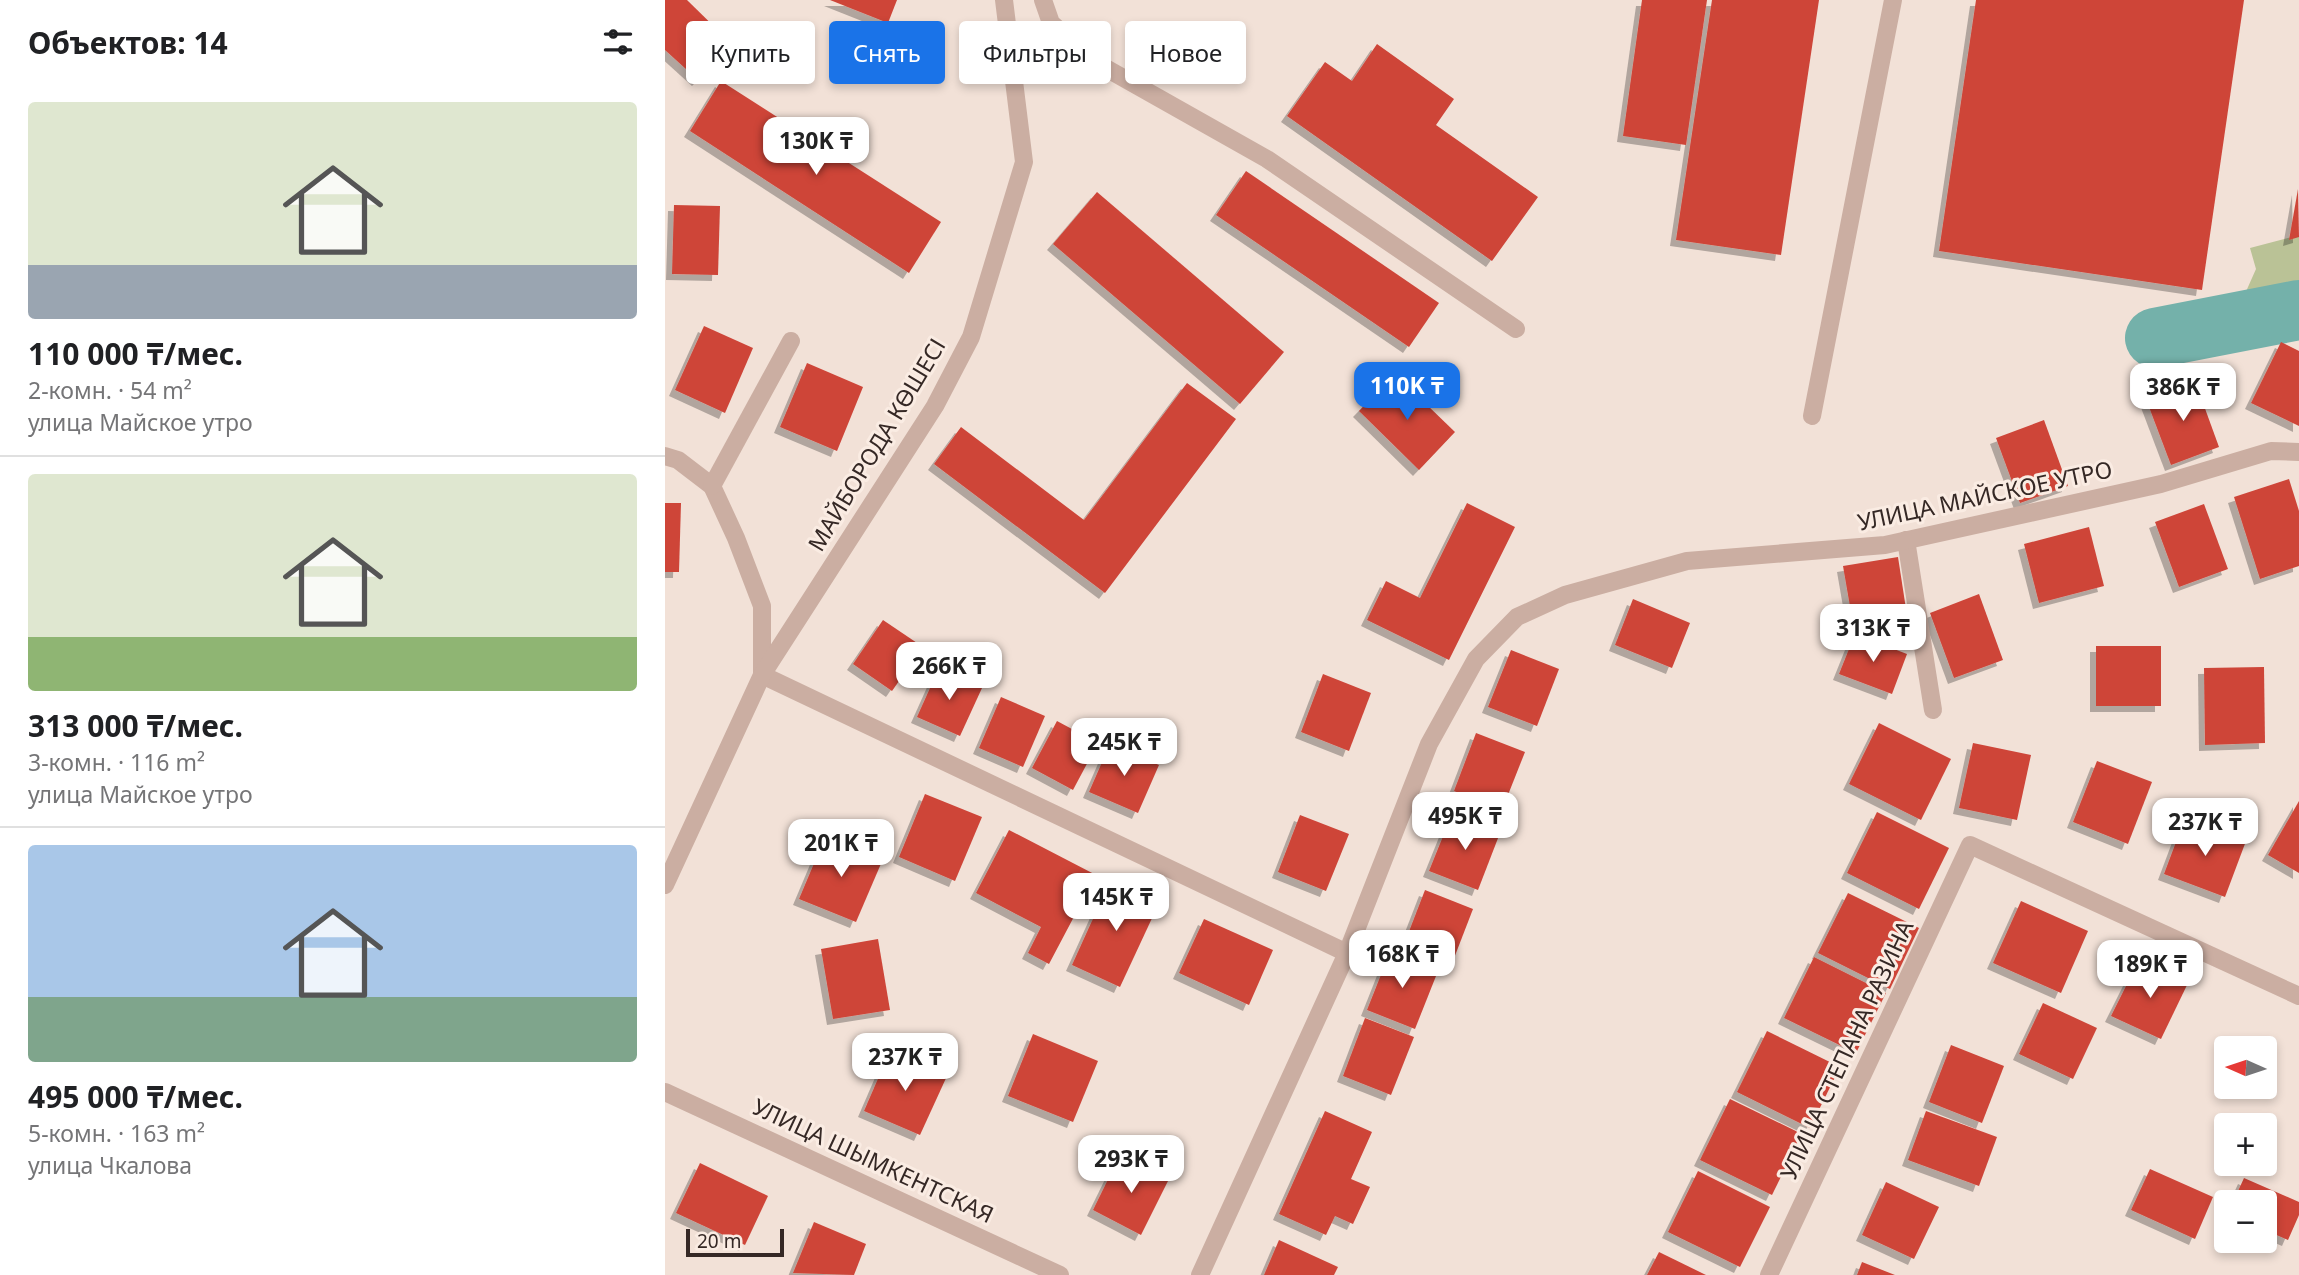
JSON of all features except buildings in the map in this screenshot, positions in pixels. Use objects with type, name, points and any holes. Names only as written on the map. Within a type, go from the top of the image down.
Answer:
[{"type":"street","name":"МАЙБОРОДА КӨШЕСІ","points":[[665,885],[762,675],[935,406],[971,337],[1024,162],[1004,0]]},
{"type":"street","points":[[1043,0],[1051,23],[1095,62],[1266,159],[1516,329]]},
{"type":"street","points":[[1812,416],[1893,0]]},
{"type":"street","points":[[712,486],[791,341]]},
{"type":"street","name":"УЛИЦА МАЙСКОЕ УТРО","points":[[1347,953],[1429,744],[1476,659],[1517,617],[1565,596],[1686,561],[1885,545],[2161,484],[2271,451],[2299,452]]},
{"type":"street","points":[[665,456],[678,460],[712,486],[762,606],[762,675],[1347,953],[1200,1275]]},
{"type":"street","points":[[1906,540],[1933,710]]},
{"type":"street","name":"УЛИЦА СТЕПАНА РАЗИНА","points":[[1769,1275],[1970,845],[2299,996]]},
{"type":"street","name":"УЛИЦА ШЫМКЕНТСКАЯ","points":[[665,1092],[1060,1275]]},
{"type":"green space","points":[[2299,235],[2299,334],[2283,325],[2236,314],[2256,269],[2250,248]]},
{"type":"waterway","points":[[2155,338],[2299,310]]}]
